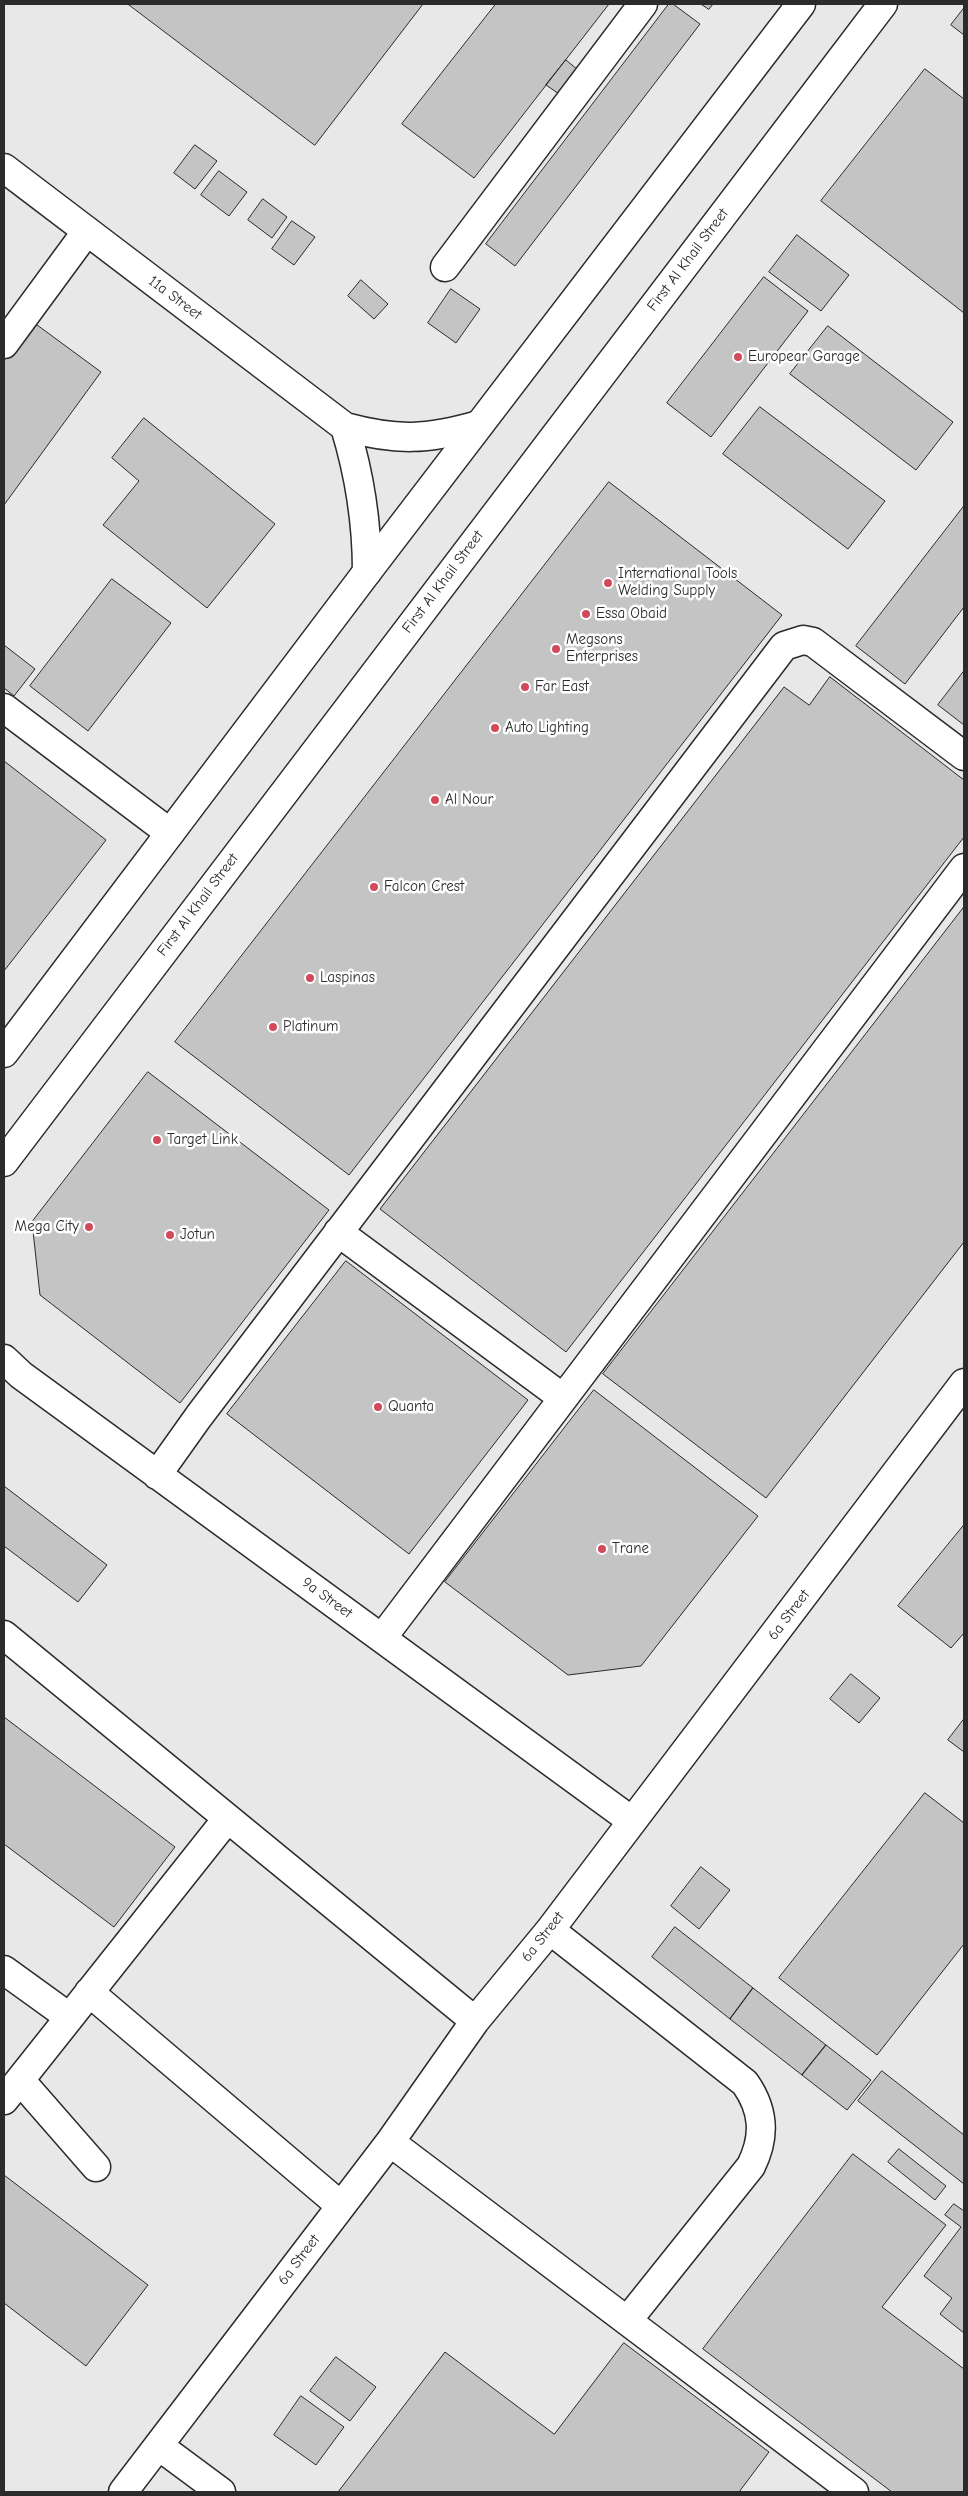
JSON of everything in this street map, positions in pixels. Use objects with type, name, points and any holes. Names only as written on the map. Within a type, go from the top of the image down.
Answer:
[{"type":"main road","points":[[445,267],[643,4]]},
{"type":"main road","points":[[4,1053],[366,572],[801,4]]},
{"type":"main road","name":"First Al Khail Street","points":[[4,1162],[883,4]]},
{"type":"main road","name":"11a Street","points":[[4,168],[345,427],[378,436],[412,438],[446,434],[479,425]]},
{"type":"main road","points":[[4,344],[87,232]]},
{"type":"main road","points":[[345,427],[356,462],[363,499],[366,572]]},
{"type":"main road","points":[[157,1475],[199,1416],[338,1232],[784,646],[803,640],[813,642],[964,756]]},
{"type":"main road","points":[[4,708],[170,833]]},
{"type":"main road","points":[[382,1638],[964,868]]},
{"type":"main road","points":[[338,1232],[563,1398]]},
{"type":"main road","name":"9a Street","points":[[9,1367],[632,1822]]},
{"type":"main road","name":"6a Street","points":[[123,2492],[390,2142],[475,2022],[550,1930],[964,1383]]},
{"type":"main road","points":[[4,1635],[475,2022]]},
{"type":"main road","points":[[96,2167],[12,2090],[227,1819]]},
{"type":"main road","points":[[550,1930],[745,2083],[759,2109],[761,2138],[752,2166],[627,2321]]},
{"type":"main road","points":[[4,1970],[69,2018]]},
{"type":"main road","points":[[89,1992],[341,2206]]},
{"type":"main road","points":[[390,2142],[854,2492]]},
{"type":"main road","points":[[159,2446],[221,2492]]},
{"type":"shaded area","points":[[4,4],[964,4],[964,2492],[4,2492]]},
{"type":"building","points":[[128,4],[423,4],[315,145]]},
{"type":"building","points":[[496,4],[609,4],[474,178],[402,124]]},
{"type":"building","points":[[669,4],[673,4],[700,24],[515,266],[486,244]]},
{"type":"building","points":[[701,4],[713,4],[709,9]]},
{"type":"building","points":[[964,8],[964,35],[951,25]]},
{"type":"building","points":[[566,60],[578,70],[559,94],[546,85]]},
{"type":"building","points":[[925,69],[964,99],[964,313],[821,201]]},
{"type":"building","points":[[195,145],[217,161],[195,189],[174,173]]},
{"type":"building","points":[[219,171],[247,192],[229,216],[201,195]]},
{"type":"building","points":[[263,199],[287,217],[272,238],[248,220]]},
{"type":"building","points":[[292,221],[315,237],[294,265],[272,249]]},
{"type":"building","points":[[797,235],[849,275],[821,311],[769,272]]},
{"type":"building","name":"Europear Garage","points":[[764,277],[808,311],[711,437],[667,403]]},
{"type":"building","points":[[361,280],[388,304],[374,319],[348,296]]},
{"type":"building","points":[[451,289],[480,309],[456,343],[428,323]]},
{"type":"building","points":[[29,319],[101,372],[4,505],[4,353]]},
{"type":"building","points":[[828,326],[953,422],[916,470],[790,374]]},
{"type":"building","points":[[760,407],[885,501],[848,549],[723,454]]},
{"type":"building","points":[[144,418],[275,524],[207,608],[103,525],[139,481],[112,458]]},
{"type":"building","points":[[609,482],[782,615],[349,1175],[175,1042]]},
{"type":"building","points":[[964,506],[964,607],[905,684],[856,646]]},
{"type":"building","points":[[112,579],[171,623],[88,731],[30,686]]},
{"type":"building","points":[[4,645],[35,669],[14,696],[4,688]]},
{"type":"building","points":[[964,671],[964,725],[938,705]]},
{"type":"building","points":[[830,677],[964,780],[964,837],[566,1352],[380,1209],[784,687],[809,705]]},
{"type":"building","points":[[4,761],[106,840],[4,971]]},
{"type":"building","points":[[964,907],[964,1242],[766,1498],[603,1374]]},
{"type":"building","points":[[148,1072],[329,1210],[180,1403],[40,1295],[32,1222]]},
{"type":"building","name":"Quanta","points":[[346,1261],[528,1400],[409,1554],[227,1414]]},
{"type":"building","name":"Trane","points":[[594,1390],[758,1516],[641,1666],[568,1675],[445,1582]]},
{"type":"building","points":[[4,1486],[107,1565],[78,1602],[4,1546]]},
{"type":"building","points":[[964,1525],[964,1633],[951,1648],[898,1606]]},
{"type":"building","points":[[851,1674],[880,1698],[859,1723],[830,1699]]},
{"type":"building","points":[[4,1717],[175,1847],[114,1927],[4,1844]]},
{"type":"building","points":[[964,1719],[964,1752],[948,1740]]},
{"type":"building","points":[[925,1793],[964,1823],[964,1944],[877,2055],[779,1978]]},
{"type":"building","points":[[701,1867],[730,1890],[699,1929],[671,1906]]},
{"type":"building","points":[[675,1927],[753,1988],[730,2019],[652,1957]]},
{"type":"building","points":[[753,1988],[826,2045],[802,2075],[730,2019]]},
{"type":"building","points":[[826,2045],[871,2080],[847,2110],[802,2075]]},
{"type":"building","points":[[882,2071],[964,2135],[964,2184],[858,2101]]},
{"type":"building","points":[[899,2149],[946,2186],[935,2200],[888,2162]]},
{"type":"building","points":[[853,2154],[946,2225],[882,2307],[964,2369],[964,2492],[892,2492],[703,2349]]},
{"type":"building","points":[[4,2175],[148,2285],[86,2366],[4,2303]]},
{"type":"building","points":[[954,2204],[964,2211],[964,2333],[940,2314],[952,2298],[924,2276],[961,2227],[945,2215]]},
{"type":"building","points":[[624,2343],[769,2452],[739,2492],[338,2492],[445,2352],[554,2434]]},
{"type":"building","points":[[336,2357],[376,2387],[350,2421],[310,2391]]},
{"type":"building","points":[[301,2396],[344,2427],[316,2465],[274,2435]]},
{"type":"place","name":"Europear Garage","points":[[738,357]]},
{"type":"place","name":"International Tools Welding Supply","points":[[608,583]]},
{"type":"place","name":"Essa Obaid","points":[[586,614]]},
{"type":"place","name":"Megsons Enterprises","points":[[556,649]]},
{"type":"place","name":"Far East","points":[[525,687]]},
{"type":"place","name":"Auto Lighting","points":[[495,728]]},
{"type":"place","name":"Al Nour","points":[[435,800]]},
{"type":"place","name":"Falcon Crest","points":[[374,887]]},
{"type":"place","name":"Laspinas","points":[[310,978]]},
{"type":"place","name":"Platinum","points":[[273,1027]]},
{"type":"place","name":"Target Link","points":[[157,1140]]},
{"type":"place","name":"Mega City","points":[[89,1227]]},
{"type":"place","name":"Jotun","points":[[170,1235]]},
{"type":"place","name":"Quanta","points":[[378,1407]]},
{"type":"place","name":"Trane","points":[[602,1549]]}]
